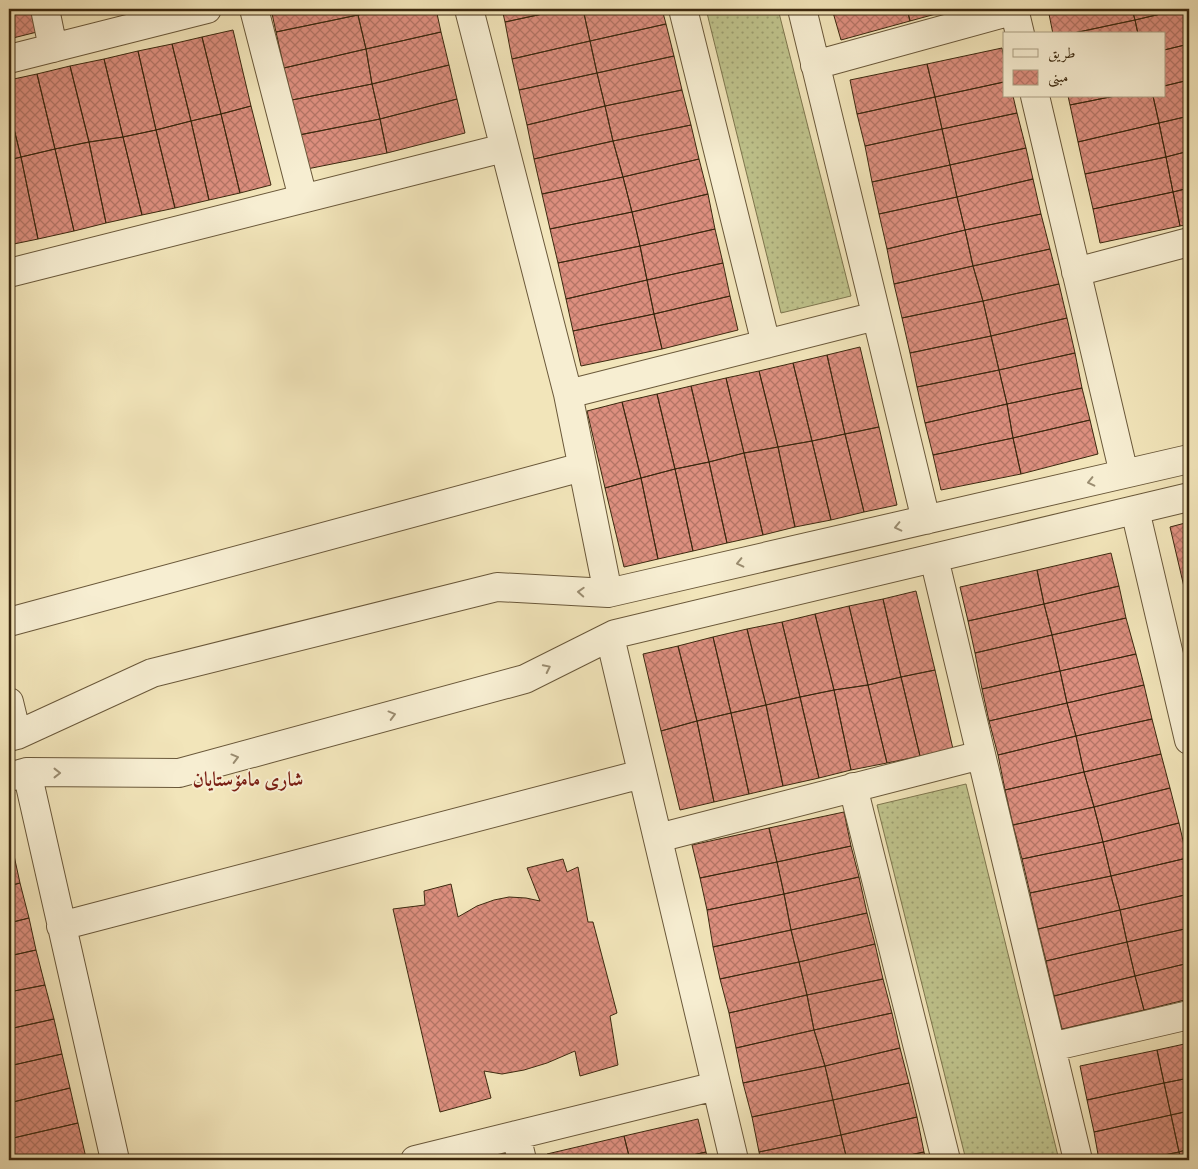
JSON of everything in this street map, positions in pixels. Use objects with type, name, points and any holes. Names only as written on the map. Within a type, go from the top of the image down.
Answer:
[{"type":"street","points":[[45,9],[53,48]]},
{"type":"street","points":[[9,59],[207,9]]},
{"type":"street","points":[[254,9],[303,198]]},
{"type":"street","points":[[469,9],[568,394],[608,593]]},
{"type":"street","points":[[683,9],[766,344]]},
{"type":"street","points":[[802,9],[926,520]]},
{"type":"street","points":[[815,65],[1016,17]]},
{"type":"street","points":[[1035,98],[1124,474]]},
{"type":"street","points":[[9,273],[504,148]]},
{"type":"street","points":[[1076,272],[1189,242]]},
{"type":"street","points":[[568,394],[876,316]]},
{"type":"street","points":[[9,702],[13,736],[152,673],[497,587],[608,593],[1028,497],[1189,458]]},
{"type":"street","points":[[9,622],[582,467]]},
{"type":"street","points":[[1028,497],[1037,533]]},
{"type":"street","points":[[115,1160],[61,926],[18,775],[179,773],[525,679],[624,632],[1189,497]]},
{"type":"street","points":[[1135,510],[1186,713],[1189,740]]},
{"type":"street","points":[[934,558],[1078,1160]]},
{"type":"street","points":[[610,637],[734,1160]]},
{"type":"street","points":[[658,838],[981,754]]},
{"type":"street","points":[[61,926],[642,774]]},
{"type":"street","points":[[853,787],[946,1160]]},
{"type":"street","points":[[1051,1047],[1189,1015]]},
{"type":"street","points":[[415,1160],[519,1148],[716,1086]]},
{"type":"green space","points":[[706,9],[778,9],[851,296],[781,313]]},
{"type":"green space","points":[[966,784],[1059,1160],[966,1160],[877,805]]},
{"type":"building","points":[[9,9],[31,9],[37,32],[9,39]]},
{"type":"building","points":[[271,9],[357,9],[358,15],[276,32]]},
{"type":"building","points":[[357,9],[386,9],[358,15]]},
{"type":"building","points":[[386,9],[436,9],[441,32],[366,49],[358,15]]},
{"type":"building","points":[[502,9],[566,9],[505,22]]},
{"type":"building","points":[[566,9],[583,9],[590,41],[512,59],[505,22]]},
{"type":"building","points":[[583,9],[662,9],[666,24],[590,41]]},
{"type":"building","points":[[832,9],[907,9],[910,21],[841,40]]},
{"type":"building","points":[[907,9],[954,9],[910,21]]},
{"type":"building","points":[[1048,9],[1132,9],[1135,20],[1078,32],[1053,32]]},
{"type":"building","points":[[1132,9],[1182,9],[1135,20]]},
{"type":"building","points":[[1189,9],[1189,44],[1166,50],[1166,32],[1138,32],[1135,20]]},
{"type":"building","points":[[358,15],[366,49],[284,68],[276,32]]},
{"type":"building","points":[[1135,20],[1138,32],[1078,32]]},
{"type":"building","points":[[666,24],[674,56],[597,73],[590,41]]},
{"type":"building","points":[[233,30],[251,106],[221,114],[202,37]]},
{"type":"building","points":[[441,32],[449,65],[372,84],[366,49]]},
{"type":"building","points":[[202,37],[221,114],[191,121],[172,44]]},
{"type":"building","points":[[590,41],[597,73],[519,90],[512,59]]},
{"type":"building","points":[[172,44],[191,121],[156,130],[138,51]]},
{"type":"building","points":[[1189,44],[1189,80],[1166,86],[1166,50]]},
{"type":"building","points":[[1002,48],[1003,82],[935,97],[927,64]]},
{"type":"building","points":[[366,49],[372,84],[292,100],[284,68]]},
{"type":"building","points":[[138,51],[156,130],[123,137],[104,59]]},
{"type":"building","points":[[674,56],[682,90],[605,106],[597,73]]},
{"type":"building","points":[[104,59],[123,137],[89,142],[70,66]]},
{"type":"building","points":[[927,64],[935,97],[857,114],[850,80]]},
{"type":"building","points":[[449,65],[457,99],[380,119],[372,84]]},
{"type":"building","points":[[70,66],[89,142],[55,149],[37,74]]},
{"type":"building","points":[[597,73],[605,106],[527,125],[519,90]]},
{"type":"building","points":[[37,74],[55,149],[21,157],[9,109],[9,80]]},
{"type":"building","points":[[1189,80],[1189,116],[1159,123],[1153,98],[1166,98],[1166,86]]},
{"type":"building","points":[[1003,82],[1003,98],[1013,98],[1017,113],[942,129],[935,97]]},
{"type":"building","points":[[372,84],[380,119],[299,135],[292,100]]},
{"type":"building","points":[[682,90],[691,125],[613,141],[605,106]]},
{"type":"building","points":[[935,97],[942,129],[865,146],[857,114]]},
{"type":"building","points":[[1068,98],[1105,98],[1070,105]]},
{"type":"building","points":[[1105,98],[1153,98],[1159,123],[1078,142],[1070,105]]},
{"type":"building","points":[[457,99],[465,133],[387,153],[380,119]]},
{"type":"building","points":[[251,106],[271,185],[240,193],[221,114]]},
{"type":"building","points":[[605,106],[613,141],[534,159],[527,125]]},
{"type":"building","points":[[9,109],[21,157],[9,160]]},
{"type":"building","points":[[1017,113],[1026,148],[950,165],[942,129]]},
{"type":"building","points":[[221,114],[240,193],[209,200],[191,121]]},
{"type":"building","points":[[1189,116],[1189,151],[1166,157],[1159,123]]},
{"type":"building","points":[[380,119],[387,153],[307,169],[299,135]]},
{"type":"building","points":[[191,121],[209,200],[175,208],[156,130]]},
{"type":"building","points":[[1159,123],[1166,157],[1085,174],[1078,142]]},
{"type":"building","points":[[691,125],[699,159],[623,177],[613,141]]},
{"type":"building","points":[[942,129],[950,165],[872,182],[865,146]]},
{"type":"building","points":[[156,130],[175,208],[142,215],[123,137]]},
{"type":"building","points":[[123,137],[142,215],[106,223],[89,142]]},
{"type":"building","points":[[613,141],[623,177],[542,194],[534,159]]},
{"type":"building","points":[[89,142],[106,223],[74,231],[55,149]]},
{"type":"building","points":[[1026,148],[1033,179],[957,197],[950,165]]},
{"type":"building","points":[[55,149],[74,231],[38,239],[21,157]]},
{"type":"building","points":[[1189,151],[1189,188],[1173,192],[1166,157]]},
{"type":"building","points":[[21,157],[38,239],[9,245],[9,160]]},
{"type":"building","points":[[1166,157],[1173,192],[1093,209],[1085,174]]},
{"type":"building","points":[[699,159],[708,194],[632,212],[623,177]]},
{"type":"building","points":[[950,165],[957,197],[879,214],[872,182]]},
{"type":"building","points":[[623,177],[632,212],[550,229],[542,194]]},
{"type":"building","points":[[1033,179],[1041,214],[965,230],[957,197]]},
{"type":"building","points":[[1189,188],[1189,224],[1180,226],[1173,192]]},
{"type":"building","points":[[1173,192],[1180,226],[1100,243],[1093,209]]},
{"type":"building","points":[[708,194],[715,229],[640,246],[632,212]]},
{"type":"building","points":[[957,197],[965,230],[887,249],[879,214]]},
{"type":"building","points":[[632,212],[640,246],[558,263],[550,229]]},
{"type":"building","points":[[1041,214],[1050,249],[973,266],[965,230]]},
{"type":"building","points":[[715,229],[723,263],[647,280],[640,246]]},
{"type":"building","points":[[965,230],[973,266],[894,284],[887,249]]},
{"type":"building","points":[[640,246],[647,280],[566,299],[558,263]]},
{"type":"building","points":[[1050,249],[1059,284],[983,301],[973,266]]},
{"type":"building","points":[[723,263],[730,296],[654,314],[647,280]]},
{"type":"building","points":[[973,266],[983,301],[902,318],[894,284]]},
{"type":"building","points":[[647,280],[654,314],[573,331],[566,299]]},
{"type":"building","points":[[1059,284],[1067,318],[991,336],[983,301]]},
{"type":"building","points":[[730,296],[738,330],[662,349],[654,314]]},
{"type":"building","points":[[983,301],[991,336],[910,353],[902,318]]},
{"type":"building","points":[[654,314],[662,349],[581,366],[573,331]]},
{"type":"building","points":[[1067,318],[1075,353],[999,370],[991,336]]},
{"type":"building","points":[[991,336],[999,370],[917,387],[910,353]]},
{"type":"building","points":[[860,347],[879,427],[845,434],[827,355]]},
{"type":"building","points":[[1075,353],[1082,388],[1007,404],[999,370]]},
{"type":"building","points":[[827,355],[845,434],[812,441],[793,363]]},
{"type":"building","points":[[793,363],[812,441],[778,447],[759,371]]},
{"type":"building","points":[[999,370],[1007,404],[925,423],[917,387]]},
{"type":"building","points":[[759,371],[778,447],[744,453],[726,378]]},
{"type":"building","points":[[726,378],[744,453],[709,462],[691,386]]},
{"type":"building","points":[[691,386],[709,462],[675,469],[657,394]]},
{"type":"building","points":[[1082,388],[1090,420],[1013,438],[1007,404]]},
{"type":"building","points":[[657,394],[675,469],[641,478],[622,402]]},
{"type":"building","points":[[622,402],[641,478],[605,488],[587,411]]},
{"type":"building","points":[[1007,404],[1013,438],[933,455],[925,423]]},
{"type":"building","points":[[1090,420],[1098,454],[1021,474],[1013,438]]},
{"type":"building","points":[[879,427],[897,505],[864,512],[845,434]]},
{"type":"building","points":[[845,434],[864,512],[831,520],[812,441]]},
{"type":"building","points":[[1013,438],[1021,474],[941,490],[933,455]]},
{"type":"building","points":[[812,441],[831,520],[795,527],[778,447]]},
{"type":"building","points":[[778,447],[795,527],[763,535],[744,453]]},
{"type":"building","points":[[744,453],[763,535],[727,543],[709,462]]},
{"type":"building","points":[[709,462],[727,543],[693,551],[675,469]]},
{"type":"building","points":[[675,469],[693,551],[658,559],[641,478]]},
{"type":"building","points":[[641,478],[658,559],[624,567],[605,488]]},
{"type":"building","points":[[1189,522],[1189,603],[1188,604],[1170,527]]},
{"type":"building","points":[[1111,553],[1119,586],[1044,604],[1037,570]]},
{"type":"building","points":[[1037,570],[1044,604],[968,621],[960,587]]},
{"type":"building","points":[[1119,586],[1126,618],[1052,635],[1044,604]]},
{"type":"building","points":[[916,591],[935,670],[901,677],[883,599]]},
{"type":"building","points":[[883,599],[901,677],[868,685],[849,606]]},
{"type":"building","points":[[1044,604],[1052,635],[975,653],[968,621]]},
{"type":"building","points":[[849,606],[868,685],[834,690],[815,614]]},
{"type":"building","points":[[815,614],[834,690],[800,697],[782,622]]},
{"type":"building","points":[[1126,618],[1136,654],[1060,671],[1052,635]]},
{"type":"building","points":[[782,622],[800,697],[766,705],[747,629]]},
{"type":"building","points":[[747,629],[766,705],[731,713],[713,637]]},
{"type":"building","points":[[1052,635],[1060,671],[982,689],[975,653]]},
{"type":"building","points":[[713,637],[731,713],[697,721],[678,646]]},
{"type":"building","points":[[678,646],[697,721],[661,731],[643,654]]},
{"type":"building","points":[[1136,654],[1144,685],[1067,703],[1060,671]]},
{"type":"building","points":[[935,670],[953,749],[920,756],[901,677]]},
{"type":"building","points":[[1060,671],[1067,703],[989,721],[982,689]]},
{"type":"building","points":[[901,677],[920,756],[887,763],[868,685]]},
{"type":"building","points":[[868,685],[887,763],[851,770],[834,690]]},
{"type":"building","points":[[1144,685],[1152,719],[1076,736],[1067,703]]},
{"type":"building","points":[[834,690],[851,770],[819,778],[800,697]]},
{"type":"building","points":[[800,697],[819,778],[783,786],[766,705]]},
{"type":"building","points":[[1067,703],[1076,736],[998,755],[989,721]]},
{"type":"building","points":[[766,705],[783,786],[749,794],[731,713]]},
{"type":"building","points":[[731,713],[749,794],[714,802],[697,721]]},
{"type":"building","points":[[1152,719],[1161,754],[1084,772],[1076,736]]},
{"type":"building","points":[[697,721],[714,802],[680,810],[661,731]]},
{"type":"building","points":[[1076,736],[1084,772],[1005,790],[998,755]]},
{"type":"building","points":[[1161,754],[1170,788],[1094,807],[1084,772]]},
{"type":"building","points":[[1084,772],[1094,807],[1013,825],[1005,790]]},
{"type":"building","points":[[1170,788],[1179,823],[1103,842],[1094,807]]},
{"type":"building","points":[[1094,807],[1103,842],[1022,859],[1013,825]]},
{"type":"building","points":[[844,812],[851,846],[777,862],[769,828]]},
{"type":"building","points":[[1179,823],[1187,858],[1111,876],[1103,842]]},
{"type":"building","points":[[769,828],[777,862],[700,878],[692,845]]},
{"type":"building","points":[[9,834],[13,851],[9,852]]},
{"type":"building","points":[[1103,842],[1111,876],[1030,893],[1022,859]]},
{"type":"building","points":[[851,846],[859,877],[784,894],[777,862]]},
{"type":"building","points":[[13,851],[20,883],[9,886],[9,852]]},
{"type":"building","points":[[1187,858],[1189,894],[1120,910],[1111,876]]},
{"type":"building","points":[[563,859],[567,872],[578,867],[588,922],[593,922],[617,1013],[610,1016],[618,1065],[580,1076],[575,1051],[524,1070],[502,1074],[484,1071],[491,1098],[440,1112],[393,909],[425,905],[424,891],[451,884],[458,917],[477,906],[509,897],[540,901],[527,868]]},
{"type":"building","points":[[777,862],[784,894],[707,910],[700,878]]},
{"type":"building","points":[[1111,876],[1120,910],[1038,929],[1030,893]]},
{"type":"building","points":[[859,877],[867,913],[791,930],[784,894]]},
{"type":"building","points":[[20,883],[29,918],[9,923],[9,886]]},
{"type":"building","points":[[784,894],[791,930],[713,947],[707,910]]},
{"type":"building","points":[[1189,894],[1189,928],[1127,942],[1120,910]]},
{"type":"building","points":[[1120,910],[1127,942],[1046,961],[1038,929]]},
{"type":"building","points":[[867,913],[875,944],[799,962],[791,930]]},
{"type":"building","points":[[29,918],[36,950],[9,956],[9,923]]},
{"type":"building","points":[[1189,928],[1189,963],[1135,976],[1127,942]]},
{"type":"building","points":[[791,930],[799,962],[720,979],[713,947]]},
{"type":"building","points":[[1127,942],[1135,976],[1054,996],[1046,961]]},
{"type":"building","points":[[875,944],[883,979],[807,995],[799,962]]},
{"type":"building","points":[[36,950],[45,985],[9,992],[9,956]]},
{"type":"building","points":[[799,962],[807,995],[729,1013],[720,979]]},
{"type":"building","points":[[1189,963],[1189,999],[1144,1010],[1135,976]]},
{"type":"building","points":[[1135,976],[1144,1010],[1062,1029],[1054,996]]},
{"type":"building","points":[[883,979],[892,1013],[814,1030],[807,995]]},
{"type":"building","points":[[45,985],[54,1019],[9,1029],[9,992]]},
{"type":"building","points":[[807,995],[814,1030],[736,1048],[729,1013]]},
{"type":"building","points":[[892,1013],[900,1048],[825,1066],[814,1030]]},
{"type":"building","points":[[54,1019],[62,1054],[9,1066],[9,1029]]},
{"type":"building","points":[[814,1030],[825,1066],[743,1083],[736,1048]]},
{"type":"building","points":[[1189,1043],[1189,1078],[1164,1083],[1157,1050]]},
{"type":"building","points":[[900,1048],[909,1083],[833,1100],[825,1066]]},
{"type":"building","points":[[1157,1050],[1164,1083],[1087,1100],[1080,1066]]},
{"type":"building","points":[[62,1054],[70,1088],[9,1103],[9,1066]]},
{"type":"building","points":[[825,1066],[833,1100],[752,1117],[743,1083]]},
{"type":"building","points":[[1189,1078],[1189,1111],[1171,1115],[1164,1083]]},
{"type":"building","points":[[909,1083],[917,1117],[841,1135],[833,1100]]},
{"type":"building","points":[[1164,1083],[1171,1115],[1094,1132],[1087,1100]]},
{"type":"building","points":[[70,1088],[78,1123],[9,1139],[9,1103]]},
{"type":"building","points":[[833,1100],[841,1135],[759,1152],[752,1117]]},
{"type":"building","points":[[1189,1111],[1189,1149],[1179,1152],[1171,1115]]},
{"type":"building","points":[[1171,1115],[1179,1152],[1140,1160],[1099,1160],[1094,1132]]},
{"type":"building","points":[[917,1117],[924,1152],[887,1160],[847,1160],[841,1135]]},
{"type":"building","points":[[698,1119],[706,1152],[670,1160],[630,1160],[624,1136]]},
{"type":"building","points":[[78,1123],[86,1158],[74,1160],[9,1160],[9,1139]]},
{"type":"building","points":[[841,1135],[847,1160],[761,1160],[759,1152]]},
{"type":"building","points":[[624,1136],[630,1160],[548,1160],[547,1154]]},
{"type":"building","points":[[1189,1149],[1189,1160],[1181,1160],[1179,1152]]},
{"type":"building","points":[[706,1152],[708,1160],[670,1160]]},
{"type":"building","points":[[924,1152],[926,1160],[887,1160]]},
{"type":"building","points":[[1179,1152],[1181,1160],[1140,1160]]},
{"type":"district","name":"شاری مامۆستایان","points":[[248,781]]}]
